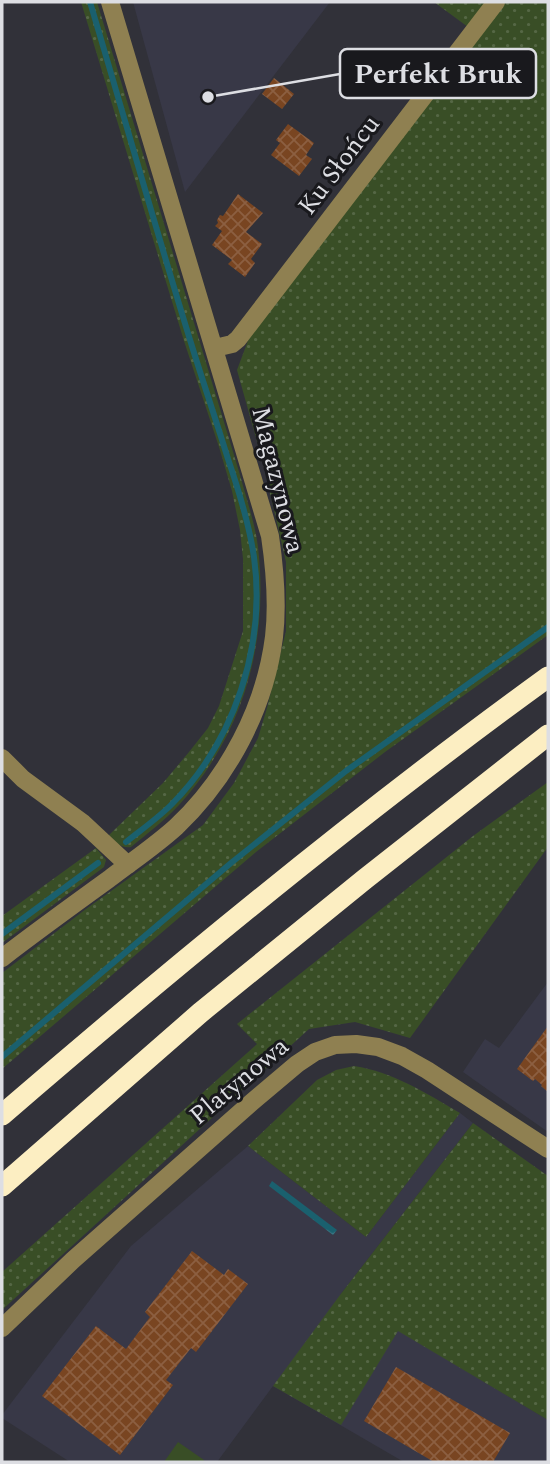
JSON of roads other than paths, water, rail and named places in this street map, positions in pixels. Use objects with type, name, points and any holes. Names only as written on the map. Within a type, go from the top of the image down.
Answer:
[{"type":"highway","points":[[2,1115],[127,1006],[344,833],[548,677]]},
{"type":"highway","points":[[2,1186],[211,1004],[548,735]]},
{"type":"street","name":"Magazynowa","points":[[2,958],[177,826],[208,792],[239,744],[258,701],[274,638],[276,610],[270,537],[110,2]]},
{"type":"street","name":"Ku Słońcu","points":[[215,348],[232,344],[238,339],[496,2]]},
{"type":"street","points":[[2,758],[23,779],[83,823],[128,865]]},
{"type":"street","name":"Platynowa","points":[[2,1328],[73,1260],[297,1063],[315,1052],[335,1045],[379,1046],[402,1056],[548,1149]]},
{"type":"water","points":[[272,1181],[337,1230],[333,1235],[269,1186]]},
{"type":"waterway","points":[[90,2],[178,301],[243,507],[254,557],[257,590],[250,657],[229,722],[213,752],[193,780],[166,810],[126,842]]},
{"type":"waterway","points":[[2,1057],[231,863],[346,771],[548,627]]},
{"type":"waterway","points":[[2,934],[98,863]]},
{"type":"place","name":"Perfekt Bruk","points":[[208,97]]}]
